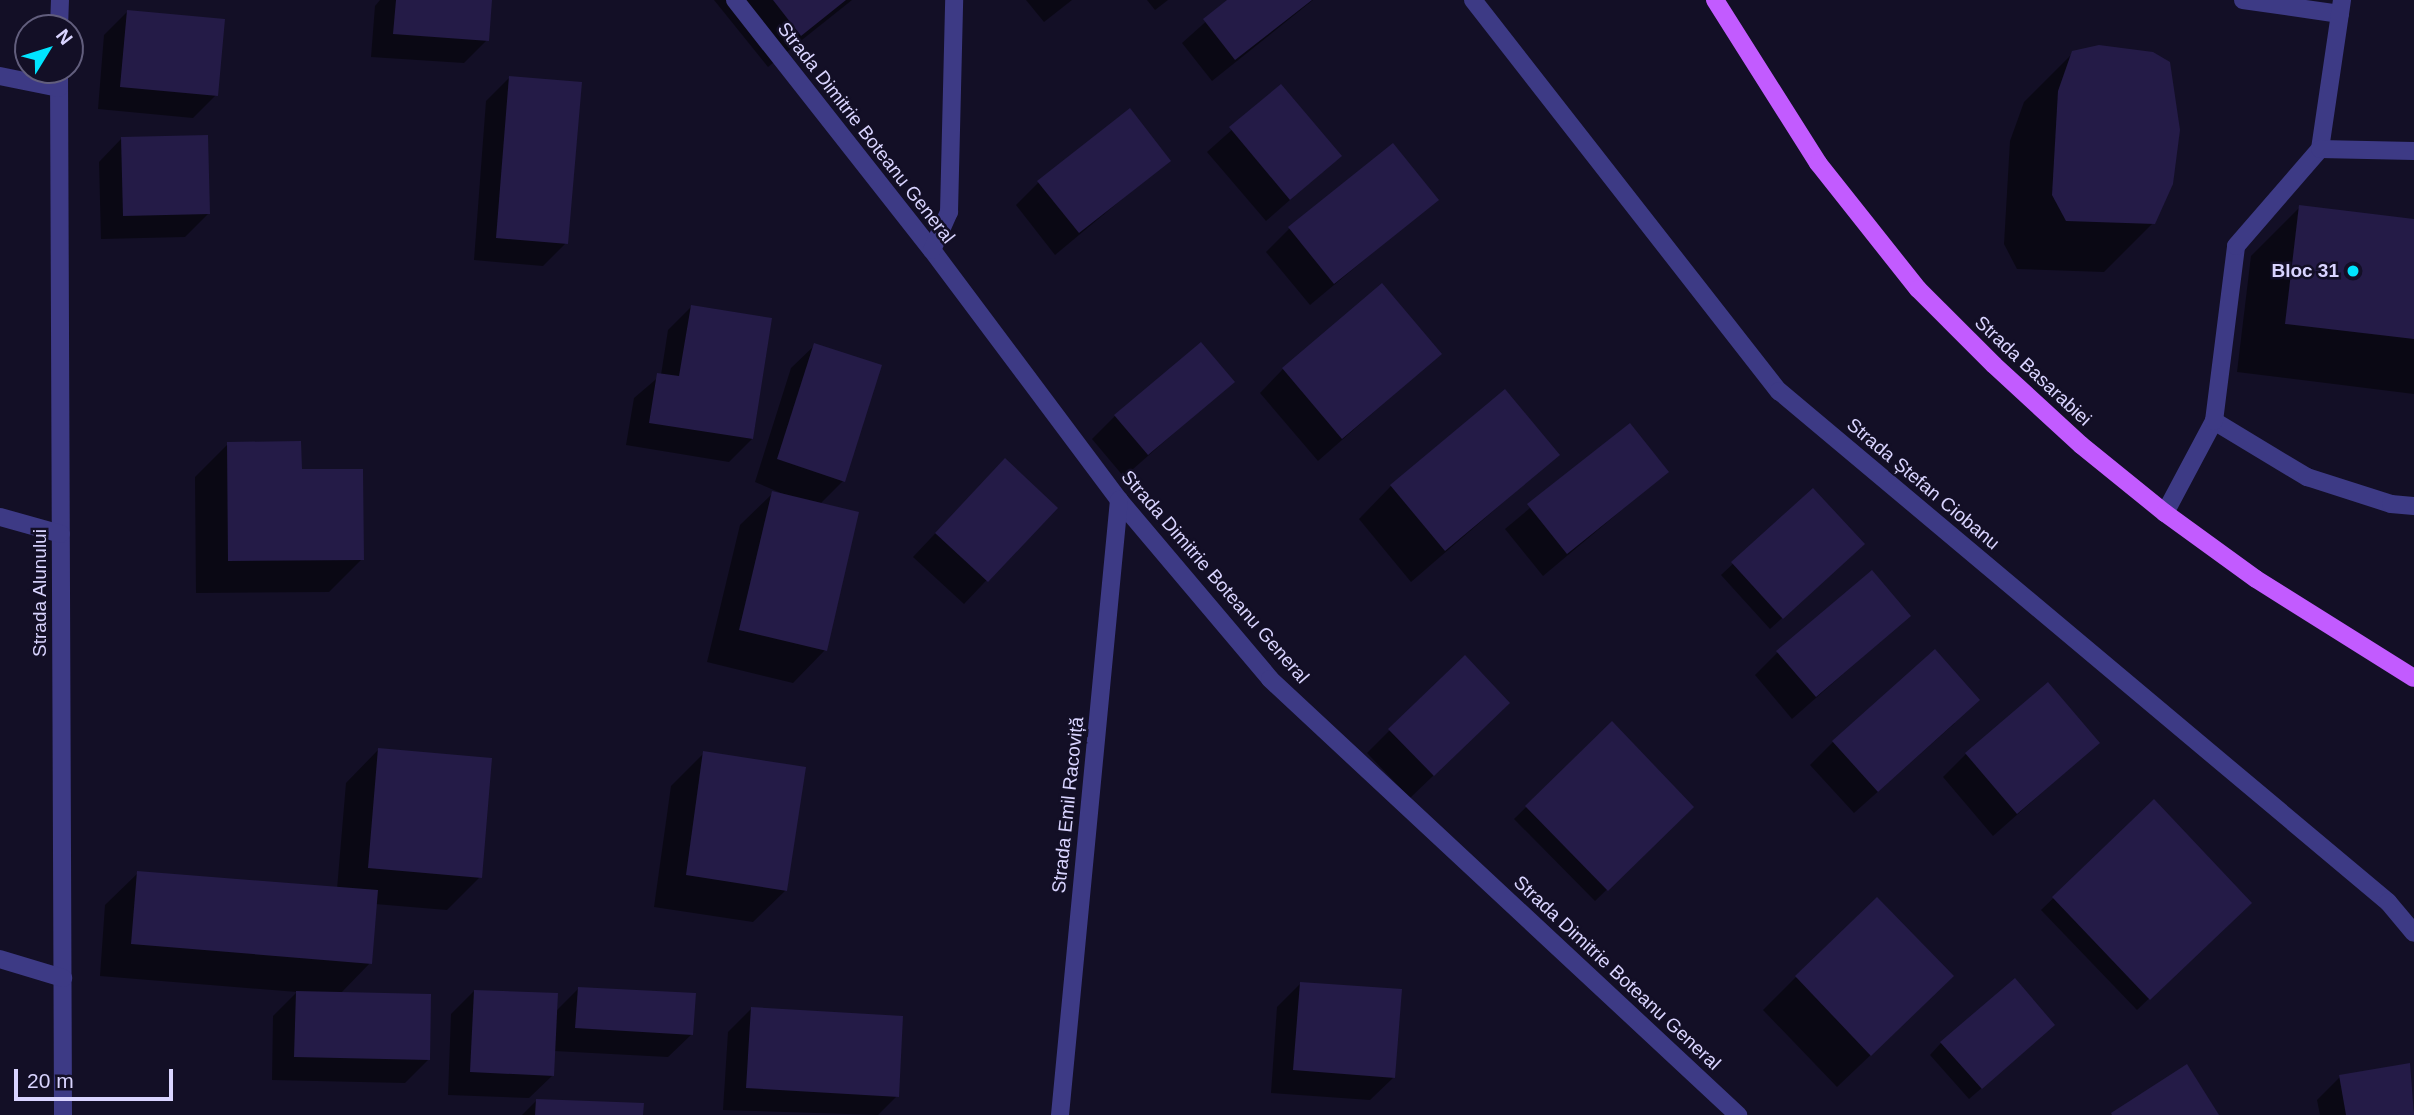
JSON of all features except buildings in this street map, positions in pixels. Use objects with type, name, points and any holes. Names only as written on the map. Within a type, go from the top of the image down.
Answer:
[{"type":"main road","name":"Strada Basarabiei","points":[[1715,0],[1818,163],[1918,289],[2081,445],[2165,513],[2256,579],[2414,678]]},
{"type":"street","name":"Strada Dimitrie Boteanu General","points":[[735,0],[932,250],[1119,500],[1270,679],[1738,1115]]},
{"type":"street","points":[[932,250],[949,212],[954,0]]},
{"type":"street","name":"Strada Ștefan Ciobanu","points":[[1473,0],[1779,391],[2388,902],[2414,933]]},
{"type":"street","points":[[2165,513],[2214,421],[2236,246],[2320,149],[2341,7],[2242,0]]},
{"type":"street","name":"Strada Alunului","points":[[59,84],[63,1115]]},
{"type":"street","points":[[2320,149],[2414,151]]},
{"type":"street","points":[[2214,421],[2307,477],[2390,504],[2414,506]]},
{"type":"street","name":"Strada Emil Racoviță","points":[[1060,1115],[1119,500]]},
{"type":"street","points":[[0,517],[61,534]]},
{"type":"street","points":[[0,959],[62,978]]},
{"type":"place","name":"Bloc 31","points":[[2353,271]]}]
